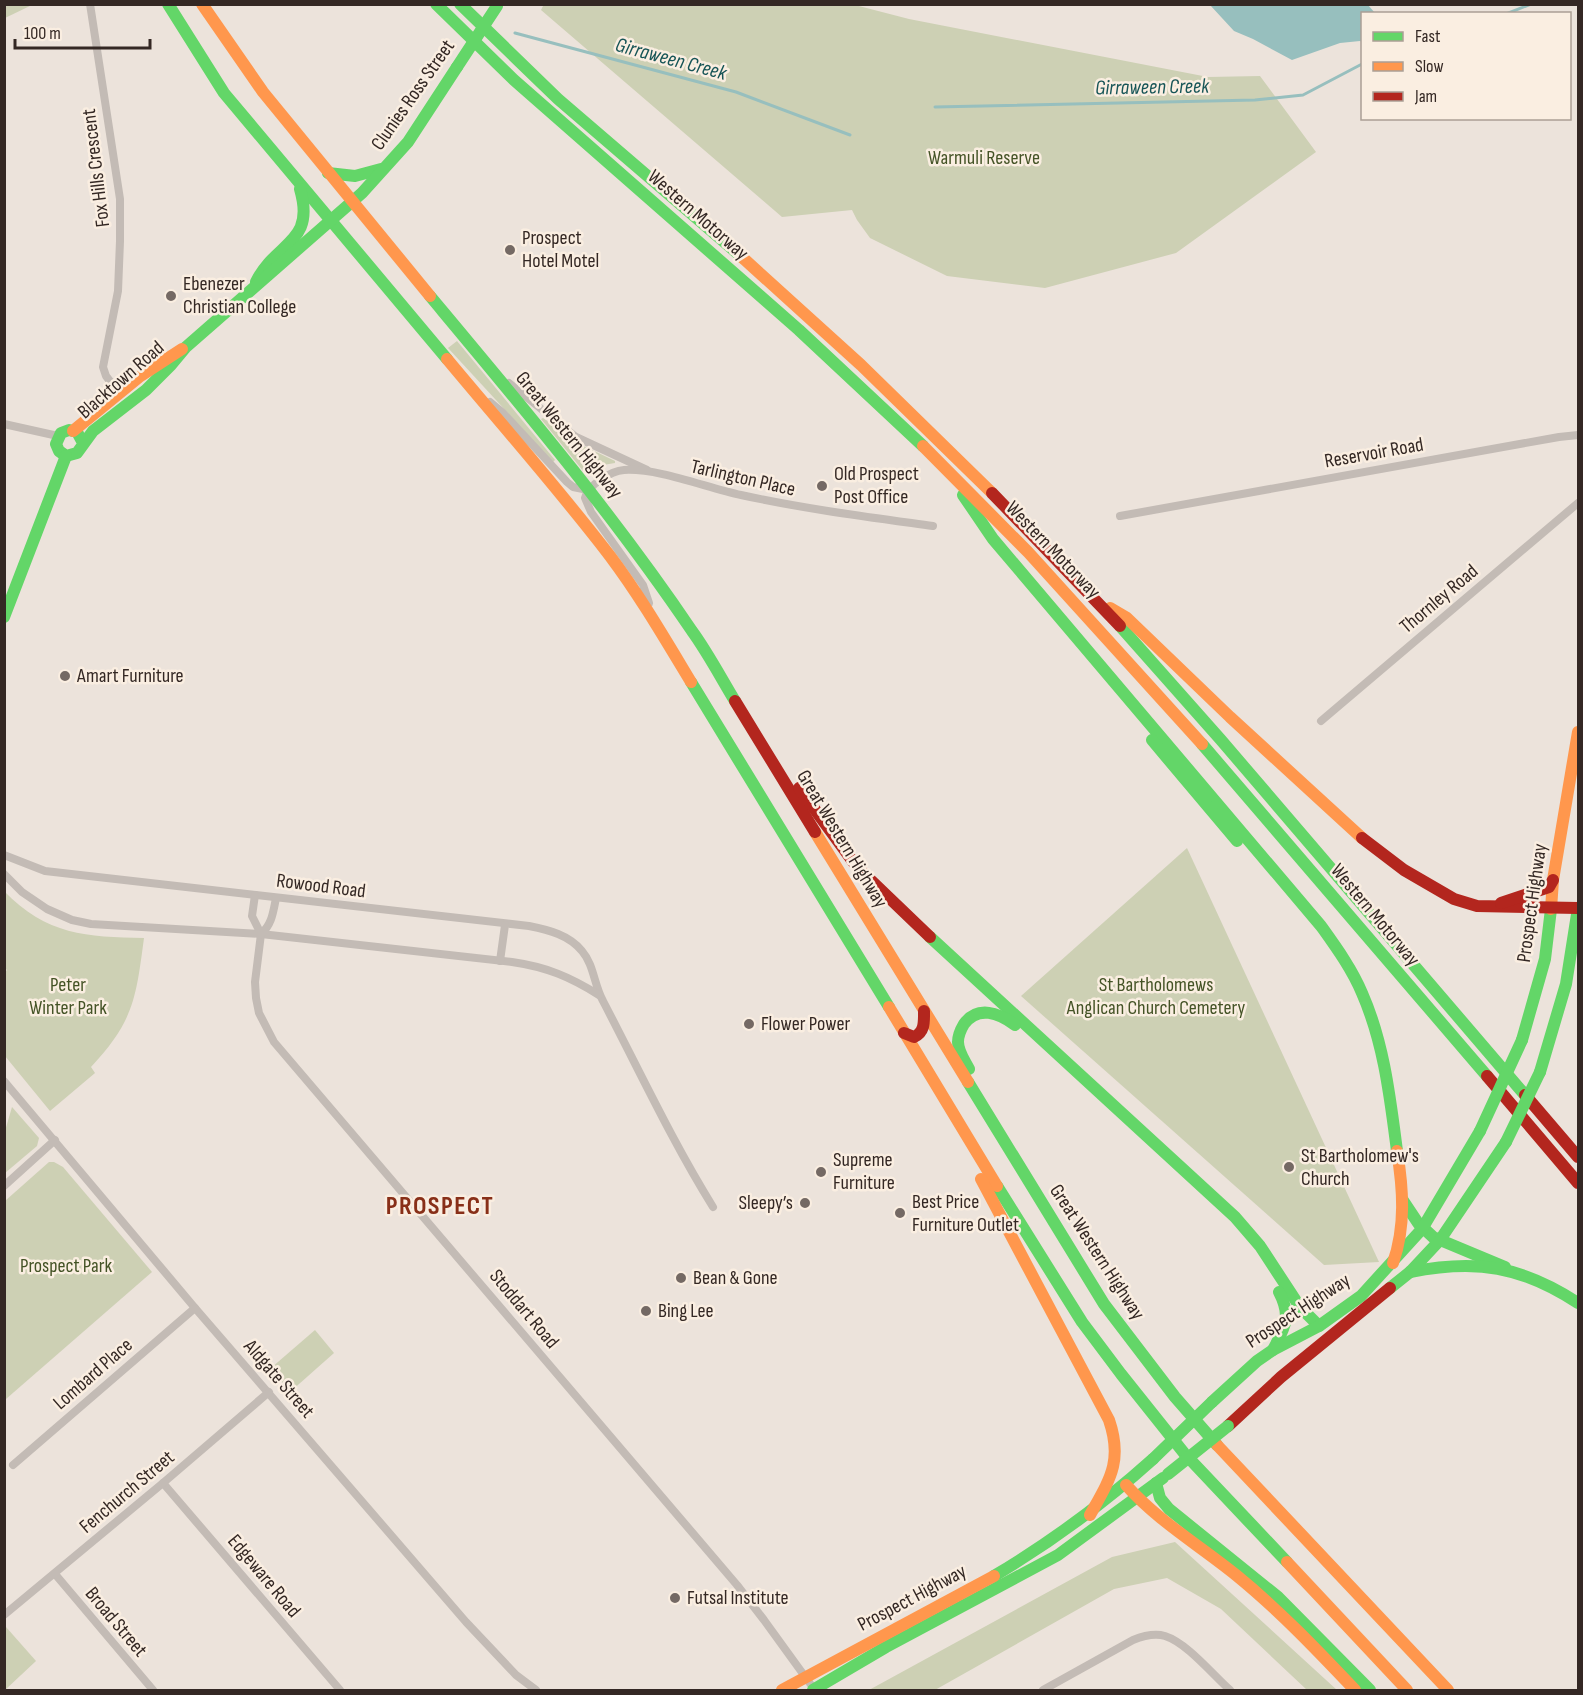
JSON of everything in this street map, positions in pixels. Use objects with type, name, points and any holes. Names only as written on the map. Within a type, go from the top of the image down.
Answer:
[{"type":"main road","points":[[168,4],[224,93],[329,222],[574,510],[611,557],[656,623],[1042,1260],[1082,1322],[1184,1453],[1407,1690]]},
{"type":"main road","name":"Great Western Highway","points":[[202,4],[263,92],[630,541],[688,623],[1104,1304],[1175,1396],[1227,1456],[1448,1690]]},
{"type":"main road","name":"Western Motorway","points":[[436,4],[500,68],[773,306],[942,464],[1016,539],[1151,685],[1578,1184]]},
{"type":"main road","name":"Western Motorway","points":[[460,4],[558,99],[742,257],[861,365],[974,474],[1097,600],[1236,758],[1578,1157]]},
{"type":"main road","name":"Clunies Ross Street","points":[[352,202],[408,142],[498,5]]},
{"type":"main road","points":[[328,173],[342,177],[360,176],[388,166]]},
{"type":"main road","points":[[253,288],[265,266],[294,239],[304,222],[306,213],[299,186]]},
{"type":"main road","name":"Blacktown Road","points":[[73,430],[168,357],[186,347],[352,202]]},
{"type":"main road","name":"Blacktown Road","points":[[83,443],[94,429],[158,379],[173,365],[186,347]]},
{"type":"main road","points":[[105,421],[119,405],[119,393],[132,394],[146,383],[158,379]]},
{"type":"main road","points":[[73,430],[80,435],[83,443],[78,453],[66,456],[57,448],[58,436],[64,431],[73,430]]},
{"type":"main road","points":[[4,617],[66,456]]},
{"type":"main road","points":[[942,464],[993,539],[1321,926],[1339,951],[1359,986],[1380,1046],[1394,1128],[1402,1199],[1402,1223],[1393,1263]]},
{"type":"main road","points":[[1097,600],[1127,618],[1271,756],[1376,848],[1429,886],[1464,903],[1478,906],[1578,908]]},
{"type":"main road","points":[[742,711],[856,867],[941,949],[1224,1206],[1260,1247],[1290,1295],[1319,1326]]},
{"type":"main road","name":"Prospect Highway","points":[[782,1690],[985,1581],[1090,1515],[1126,1485],[1257,1361],[1319,1326],[1361,1296],[1422,1229],[1480,1131],[1522,1040],[1545,963],[1551,933],[1553,880],[1578,732]]},
{"type":"main road","points":[[1492,906],[1549,887],[1553,880]]},
{"type":"main road","name":"Prospect Highway","points":[[814,1690],[886,1647],[1058,1555],[1168,1474],[1228,1426],[1281,1377],[1410,1272],[1440,1240],[1506,1142],[1540,1072],[1566,984],[1578,901]]},
{"type":"main road","points":[[904,1033],[914,1037],[920,1034],[924,1028],[924,1011]]},
{"type":"main road","points":[[1012,1155],[958,1044],[962,1027],[974,1014],[983,1011],[993,1012],[1012,1022],[1213,1203],[1240,1231],[1266,1269],[1288,1308],[1285,1326],[1273,1350]]},
{"type":"main road","points":[[936,1086],[967,1154],[1109,1418],[1115,1442],[1113,1469],[1104,1492],[1090,1515]]},
{"type":"main road","points":[[1402,1199],[1422,1229],[1440,1240],[1541,1281],[1578,1303]]},
{"type":"main road","points":[[1410,1272],[1425,1268],[1451,1267],[1507,1269]]},
{"type":"main road","points":[[1156,1483],[1160,1498],[1169,1509],[1278,1597],[1370,1690]]},
{"type":"main road","points":[[1126,1485],[1147,1509],[1236,1575],[1292,1625],[1355,1690]]},
{"type":"street","name":"Fox Hills Crescent","points":[[90,4],[120,199],[117,291],[103,367],[106,376],[119,393]]},
{"type":"street","name":"Tarlington Place","points":[[490,368],[576,437],[654,473]]},
{"type":"street","points":[[458,374],[502,412],[567,482],[573,487],[588,490],[585,498],[588,508],[643,585],[656,623]]},
{"type":"street","points":[[4,424],[58,436]]},
{"type":"street","name":"Reservoir Road","points":[[1120,516],[1578,435]]},
{"type":"street","name":"Tarlington Place","points":[[588,490],[605,477],[623,470],[654,473],[807,509],[933,526]]},
{"type":"street","name":"Thornley Road","points":[[1321,721],[1578,503]]},
{"type":"street","name":"Rowood Road","points":[[4,855],[45,872],[544,929],[556,933],[574,943],[588,960],[599,995],[685,1162],[713,1207]]},
{"type":"street","points":[[4,874],[22,892],[47,909],[83,923],[261,934],[500,961],[546,968],[576,980],[599,995]]},
{"type":"street","name":"Stoddart Road","points":[[255,895],[252,916],[261,934],[255,982],[256,998],[259,1013],[274,1042],[736,1585],[814,1690]]},
{"type":"street","name":"Stoddart Road","points":[[261,934],[269,927],[273,918],[276,898]]},
{"type":"street","points":[[500,961],[505,925]]},
{"type":"street","name":"Aldgate Street","points":[[4,1081],[195,1308],[466,1622],[516,1675],[536,1690]]},
{"type":"street","points":[[4,1186],[55,1140]]},
{"type":"street","name":"Lombard Place","points":[[13,1465],[195,1308]]},
{"type":"street","name":"Fenchurch Street","points":[[4,1615],[164,1483],[269,1392]]},
{"type":"street","name":"Edgeware Road","points":[[164,1483],[340,1690]]},
{"type":"street","name":"Broad Street","points":[[55,1574],[153,1690]]},
{"type":"street","points":[[1043,1690],[1132,1640],[1146,1635],[1164,1636],[1180,1644],[1230,1690]]},
{"type":"green space","points":[[5,4],[32,4],[32,5],[5,18]]},
{"type":"green space","name":"Warmuli Reserve","points":[[544,4],[855,5],[909,19],[1208,77],[1260,76],[1316,152],[1176,253],[1045,288],[947,276],[870,238],[852,210],[782,217],[541,10]]},
{"type":"green space","points":[[457,341],[555,460],[553,462],[448,348]]},
{"type":"green space","points":[[543,418],[584,446],[615,463],[584,472],[541,419]]},
{"type":"green space","name":"St Bartholomews Anglican Church Cemetery","points":[[1187,848],[1379,1262],[1324,1265],[1021,996]]},
{"type":"green space","name":"Peter Winter Park","points":[[4,891],[36,917],[68,931],[144,938],[135,993],[125,1022],[91,1067],[95,1073],[50,1111],[5,1056],[4,973],[7,970],[4,967]]},
{"type":"green space","points":[[12,1107],[39,1138],[37,1146],[5,1173],[5,1131]]},
{"type":"green space","name":"Prospect Park","points":[[49,1162],[63,1167],[152,1272],[6,1399],[4,1396],[5,1201]]},
{"type":"green space","points":[[315,1330],[334,1353],[290,1392],[271,1368]]},
{"type":"green space","points":[[1175,1542],[1337,1690],[1307,1690],[1221,1609],[1167,1578],[1114,1589],[935,1690],[869,1690],[1112,1557]]},
{"type":"green space","points":[[6,1627],[36,1661],[5,1690],[4,1629]]},
{"type":"water","points":[[1210,5],[1368,5],[1374,12],[1361,12],[1361,42],[1340,43],[1292,60],[1234,31]]},
{"type":"waterway","name":"Girraween Creek","points":[[1511,12],[1531,4]]},
{"type":"waterway","name":"Girraween Creek","points":[[515,33],[736,92],[850,135]]},
{"type":"waterway","name":"Girraween Creek","points":[[935,107],[1255,100],[1303,95],[1361,65]]},
{"type":"traffic: fast","points":[[168,4],[224,93],[447,359]]},
{"type":"traffic: fast","points":[[436,4],[514,80],[799,330],[923,446]]},
{"type":"traffic: fast","points":[[460,4],[558,99],[743,258]]},
{"type":"traffic: fast","points":[[457,67],[497,6]]},
{"type":"traffic: fast","points":[[83,443],[77,432],[69,430],[61,433],[56,444],[59,451],[66,456],[77,453],[93,431],[146,390],[186,347],[362,193],[408,142],[457,67]]},
{"type":"traffic: fast","points":[[328,173],[355,176],[381,169]]},
{"type":"traffic: fast","points":[[256,282],[264,268],[292,241],[298,232],[303,221],[304,207],[300,189]]},
{"type":"traffic: fast","points":[[430,296],[566,460],[631,545],[698,639],[735,701]]},
{"type":"traffic: fast","points":[[4,617],[66,456]]},
{"type":"traffic: fast","points":[[963,495],[993,539],[1321,926],[1338,950],[1358,984],[1376,1031],[1385,1070],[1397,1151]]},
{"type":"traffic: fast","points":[[1120,626],[1221,740],[1525,1095]]},
{"type":"traffic: fast","points":[[691,682],[889,1007]]},
{"type":"traffic: fast","points":[[1152,740],[1237,841]]},
{"type":"traffic: fast","points":[[1202,744],[1487,1076]]},
{"type":"traffic: fast","points":[[1540,1072],[1566,984],[1578,908]]},
{"type":"traffic: fast","points":[[1522,1040],[1545,959],[1551,909]]},
{"type":"traffic: fast","points":[[930,937],[1235,1217],[1260,1246],[1300,1307],[1319,1326]]},
{"type":"traffic: fast","points":[[969,1069],[960,1053],[958,1042],[962,1028],[970,1018],[982,1013],[996,1014],[1015,1025]]},
{"type":"traffic: fast","points":[[1480,1131],[1522,1040]]},
{"type":"traffic: fast","points":[[1506,1142],[1540,1072]]},
{"type":"traffic: fast","points":[[968,1082],[1104,1304],[1175,1397],[1217,1445]]},
{"type":"traffic: fast","points":[[1212,1402],[1257,1361],[1319,1326],[1361,1296],[1422,1229],[1480,1131]]},
{"type":"traffic: fast","points":[[1390,1288],[1410,1272],[1440,1240],[1506,1142]]},
{"type":"traffic: fast","points":[[997,1186],[1082,1322],[1121,1374],[1184,1453],[1287,1562]]},
{"type":"traffic: fast","points":[[1402,1199],[1418,1223],[1433,1237],[1505,1267]]},
{"type":"traffic: fast","points":[[1410,1272],[1456,1266],[1498,1269],[1537,1281],[1578,1303]]},
{"type":"traffic: fast","points":[[1273,1350],[1281,1335],[1286,1315],[1279,1292]]},
{"type":"traffic: fast","points":[[1153,1459],[1212,1402]]},
{"type":"traffic: fast","points":[[1168,1474],[1228,1426]]},
{"type":"traffic: fast","points":[[994,1576],[1076,1522],[1153,1459]]},
{"type":"traffic: fast","points":[[813,1690],[886,1647],[1058,1555],[1163,1478]]},
{"type":"traffic: fast","points":[[1156,1483],[1160,1498],[1169,1509],[1278,1597],[1370,1690]]},
{"type":"traffic: slow","points":[[202,4],[263,92],[430,296]]},
{"type":"traffic: slow","points":[[743,258],[861,365],[992,493]]},
{"type":"traffic: slow","points":[[73,431],[139,377],[182,349]]},
{"type":"traffic: slow","points":[[447,359],[610,556],[642,602],[691,682]]},
{"type":"traffic: slow","points":[[923,446],[1028,552],[1202,744]]},
{"type":"traffic: slow","points":[[1110,608],[1127,618],[1230,717],[1362,838]]},
{"type":"traffic: slow","points":[[1551,909],[1553,880],[1578,732]]},
{"type":"traffic: slow","points":[[815,832],[968,1082]]},
{"type":"traffic: slow","points":[[889,1007],[997,1186]]},
{"type":"traffic: slow","points":[[1393,1263],[1402,1221],[1401,1179],[1397,1151]]},
{"type":"traffic: slow","points":[[981,1179],[1109,1420],[1115,1447],[1114,1459],[1108,1480],[1090,1515]]},
{"type":"traffic: slow","points":[[1217,1445],[1448,1690]]},
{"type":"traffic: slow","points":[[1126,1485],[1165,1521],[1236,1575],[1267,1602],[1355,1690]]},
{"type":"traffic: slow","points":[[1287,1562],[1407,1690]]},
{"type":"traffic: slow","points":[[782,1690],[994,1576]]},
{"type":"traffic: jam","points":[[992,493],[1120,626]]},
{"type":"traffic: jam","points":[[735,701],[815,832]]},
{"type":"traffic: jam","points":[[799,788],[857,867],[930,937]]},
{"type":"traffic: jam","points":[[1362,838],[1404,870],[1454,899],[1477,906],[1578,908]]},
{"type":"traffic: jam","points":[[1501,903],[1549,887],[1553,880]]},
{"type":"traffic: jam","points":[[904,1033],[914,1037],[918,1035],[923,1026],[924,1011]]},
{"type":"traffic: jam","points":[[1487,1076],[1578,1183]]},
{"type":"traffic: jam","points":[[1525,1095],[1578,1157]]},
{"type":"traffic: jam","points":[[1228,1426],[1281,1377],[1390,1288]]},
{"type":"place","name":"Prospect Hotel Motel","points":[[510,250]]},
{"type":"place","name":"Ebenezer Christian College","points":[[171,296]]},
{"type":"place","name":"Old Prospect Post Office","points":[[822,486]]},
{"type":"place","name":"Amart Furniture","points":[[65,676]]},
{"type":"place","name":"Flower Power","points":[[749,1024]]},
{"type":"place","name":"St Bartholomew's Church","points":[[1289,1167]]},
{"type":"place","name":"Supreme Furniture","points":[[821,1172]]},
{"type":"place","name":"Sleepy’s","points":[[805,1203]]},
{"type":"place","name":"Best Price Furniture Outlet","points":[[900,1213]]},
{"type":"place","name":"Bean & Gone","points":[[681,1278]]},
{"type":"place","name":"Bing Lee","points":[[646,1311]]},
{"type":"place","name":"Futsal Institute","points":[[675,1598]]},
{"type":"district","name":"PROSPECT","points":[[440,1206]]}]
